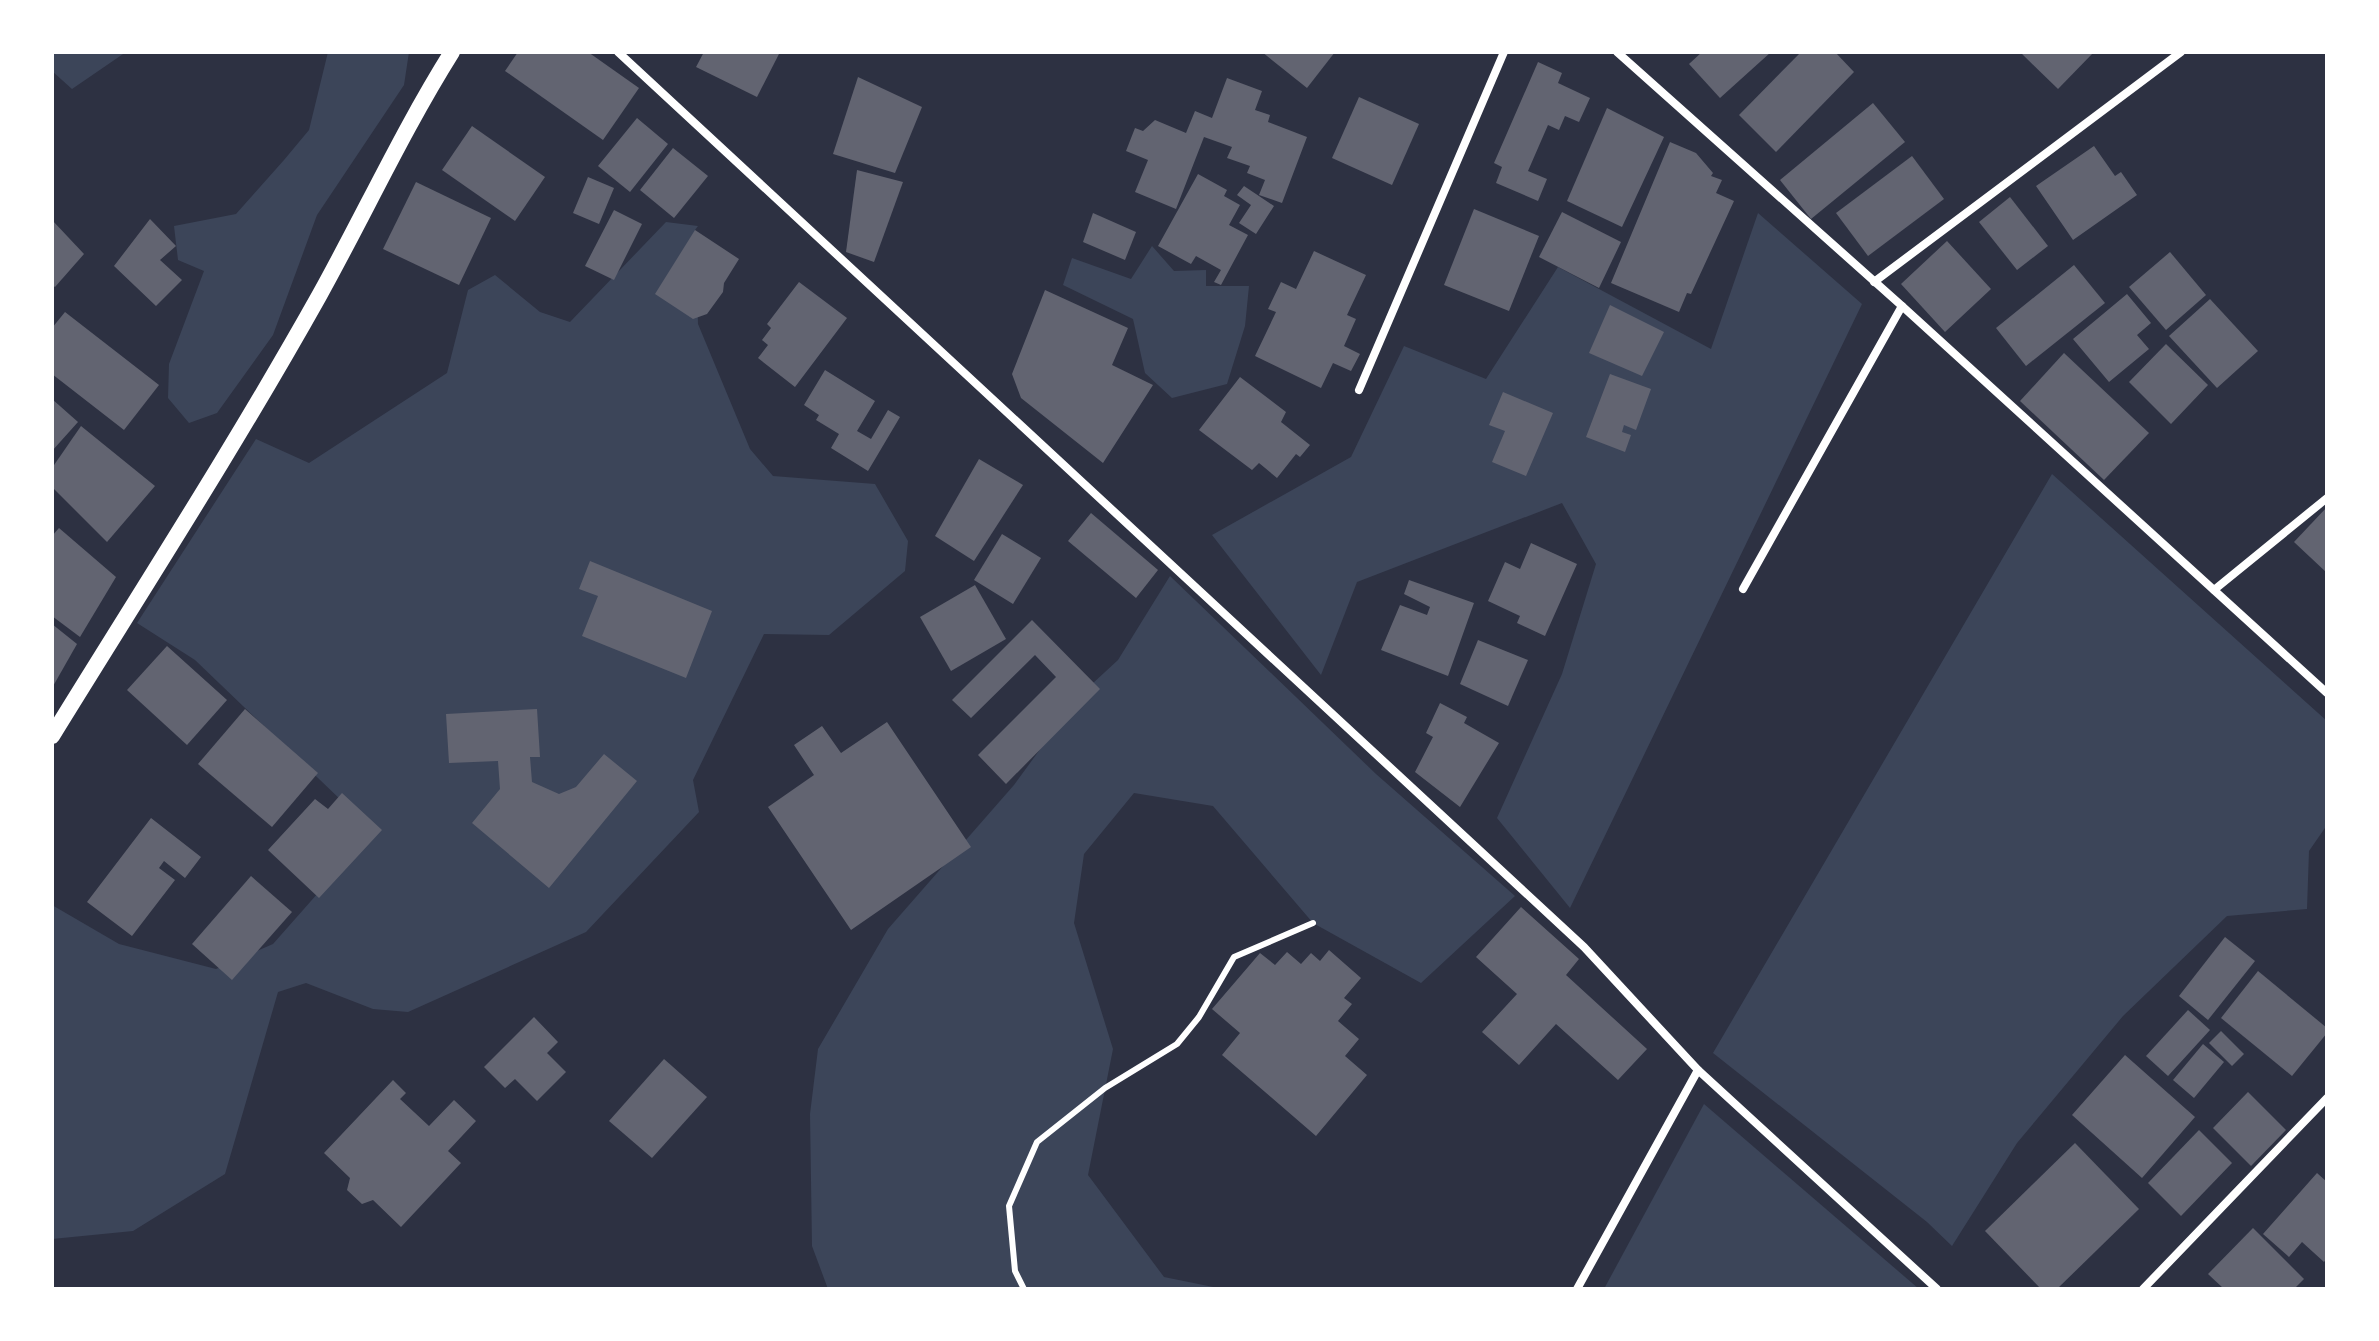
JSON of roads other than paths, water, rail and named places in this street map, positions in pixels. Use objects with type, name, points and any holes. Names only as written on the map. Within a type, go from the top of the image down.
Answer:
[{"type":"main road","points":[[52,736],[234,443],[452,52]]},
{"type":"street","points":[[618,52],[1584,947],[1698,1070],[1937,1289]]},
{"type":"street","points":[[1359,390],[1504,52]]},
{"type":"street","points":[[1617,52],[1902,306],[2327,693]]},
{"type":"street","points":[[1874,282],[2181,52]]},
{"type":"street","points":[[1743,589],[1902,306]]},
{"type":"street","points":[[2214,590],[2327,498]]},
{"type":"street","points":[[1577,1289],[1698,1070]]},
{"type":"street","points":[[2143,1289],[2327,1098]]},
{"type":"lane","points":[[1024,1289],[1015,1271],[1009,1206],[1037,1142],[1105,1088],[1177,1044],[1199,1017],[1234,957],[1313,923]]}]
